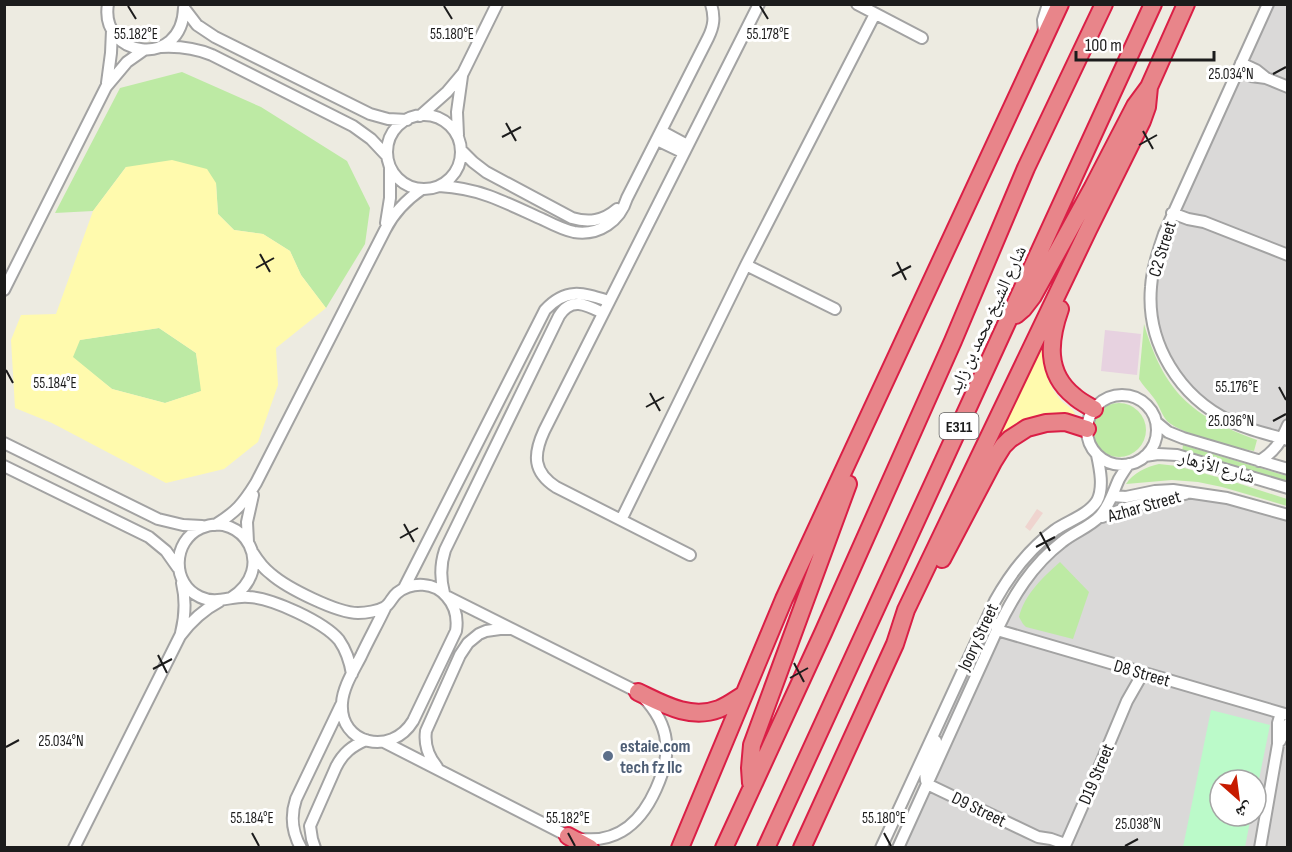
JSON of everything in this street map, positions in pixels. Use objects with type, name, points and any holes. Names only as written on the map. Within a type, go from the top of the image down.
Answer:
[{"type":"highway","name":"شارع الشيخ محمد بن زايد","points":[[724,848],[934,384],[1026,168],[1104,4]]},
{"type":"highway","name":"شارع الشيخ محمد بن زايد","points":[[766,848],[1153,4]]},
{"type":"highway","points":[[1007,323],[1023,309],[1033,296],[1135,106],[1149,87],[1186,4]]},
{"type":"highway","points":[[680,848],[784,599],[1044,37],[1055,7]]},
{"type":"highway","points":[[802,848],[895,644],[906,610],[1142,121],[1147,106],[1149,87]]},
{"type":"highway","points":[[1088,230],[1053,329],[1051,354],[1059,378],[1066,388],[1075,398],[1094,409]]},
{"type":"highway","points":[[895,644],[915,613],[1003,446],[1027,428],[1046,423],[1065,422],[1087,429]]},
{"type":"highway","points":[[752,788],[750,768],[752,745],[849,481],[854,448]]},
{"type":"highway","points":[[638,692],[671,708],[692,713],[718,710],[743,695]]},
{"type":"highway","points":[[568,836],[590,848]]},
{"type":"street","points":[[97,4],[108,17]]},
{"type":"street","points":[[106,87],[111,53],[108,4]]},
{"type":"street","points":[[420,116],[439,101],[463,73],[497,4]]},
{"type":"street","points":[[439,186],[477,192],[567,230],[580,233],[593,232],[609,225],[621,212],[712,30],[714,12],[711,4]]},
{"type":"street","points":[[690,555],[549,482],[538,467],[537,449],[759,4]]},
{"type":"street","points":[[857,4],[922,38]]},
{"type":"street","name":"C2 Street","points":[[1268,4],[1157,252],[1150,288],[1150,307],[1158,343],[1166,360],[1175,376],[1200,403],[1215,414],[1232,422],[1285,439]]},
{"type":"street","points":[[161,47],[169,42],[181,27],[184,6]]},
{"type":"street","points":[[184,6],[197,25],[215,37],[370,114],[407,120]]},
{"type":"street","points":[[621,520],[746,265],[875,14]]},
{"type":"street","points":[[111,30],[125,44],[134,48],[144,50],[182,47],[212,55],[353,126],[371,139],[399,180],[406,185],[422,189],[431,189],[447,181],[453,175],[460,159],[457,112],[463,73]]},
{"type":"street","points":[[4,290],[106,87],[127,62],[144,50]]},
{"type":"street","points":[[1239,67],[1251,76],[1266,78],[1287,87]]},
{"type":"street","points":[[385,230],[390,198],[387,147],[399,124],[420,116],[438,118],[447,123],[458,138]]},
{"type":"street","points":[[659,135],[686,149]]},
{"type":"street","points":[[461,150],[486,172],[576,219],[587,221],[603,218],[612,213],[627,198]]},
{"type":"street","points":[[180,636],[185,606],[178,560],[183,545],[194,532],[212,525],[244,503],[385,230],[404,203],[422,189]]},
{"type":"street","points":[[1174,210],[1188,219],[1204,222],[1287,255]]},
{"type":"street","points":[[746,265],[835,309]]},
{"type":"street","points":[[404,588],[545,310],[557,298],[573,293],[589,295],[609,302]]},
{"type":"street","points":[[384,742],[568,836],[589,840],[610,837],[637,819],[652,796],[664,768],[665,737],[663,726],[653,708],[638,692],[513,630],[446,595],[431,586],[413,585],[404,588],[386,606],[352,674],[343,696],[342,705],[346,723],[358,736],[366,740],[384,742],[393,740],[408,729],[456,631],[456,613],[446,595],[440,576],[445,550],[559,316],[565,308],[578,303],[603,313]]},
{"type":"street","name":"شارع الأزهار","points":[[1094,409],[1106,398],[1120,395],[1135,397],[1149,407],[1156,422],[1168,432],[1287,469]]},
{"type":"street","points":[[1094,409],[1088,422],[1089,443],[1097,455],[1104,460],[1120,465],[1129,464]]},
{"type":"street","points":[[1145,456],[1155,440],[1156,422]]},
{"type":"street","points":[[1259,461],[1285,439],[1287,424]]},
{"type":"street","points":[[4,443],[158,519],[183,525],[230,527],[244,536],[264,568],[279,580],[339,610],[358,613],[386,606]]},
{"type":"street","name":"Joory Street","points":[[881,848],[995,601],[1010,575],[1047,536],[1088,510],[1098,498],[1100,480],[1097,455]]},
{"type":"street","name":"شارع الأزهار","points":[[1129,464],[1145,456],[1177,455],[1287,488]]},
{"type":"street","name":"Joory Street","points":[[898,848],[1008,607],[1022,584],[1050,552],[1070,536],[1097,520],[1106,509],[1119,479],[1129,464]]},
{"type":"street","points":[[4,466],[149,537],[166,551],[189,590],[211,601],[220,601]]},
{"type":"street","points":[[231,598],[248,584],[252,574],[254,564],[247,522],[256,483]]},
{"type":"street","name":"Azhar Street","points":[[1113,496],[1126,497],[1164,490],[1182,491],[1227,498],[1287,515]]},
{"type":"street","name":"Azhar Street","points":[[1097,520],[1129,507],[1191,493]]},
{"type":"street","points":[[1063,525],[1070,536]]},
{"type":"street","points":[[997,630],[996,616],[1008,589],[1010,575]]},
{"type":"street","points":[[74,848],[180,636],[201,612],[220,601],[247,596],[278,604],[331,632],[348,656],[352,674]]},
{"type":"street","points":[[440,770],[430,759],[425,738],[426,731],[460,656],[468,643],[479,634],[492,629],[513,630]]},
{"type":"street","name":"D8 Street","points":[[997,630],[1284,714]]},
{"type":"street","name":"D19 Street","points":[[1064,846],[1138,671]]},
{"type":"street","points":[[301,848],[293,830],[293,807],[342,705]]},
{"type":"street","points":[[1260,848],[1278,744],[1278,723],[1284,714]]},
{"type":"street","points":[[1278,744],[1287,724]]},
{"type":"street","points":[[927,784],[924,776],[935,745],[934,731]]},
{"type":"street","points":[[315,848],[310,826],[336,767],[348,750],[366,740]]},
{"type":"street","name":"D9 Street","points":[[927,784],[1038,837],[1051,838],[1064,846]]},
{"type":"street","points":[[1038,837],[1052,848]]},
{"type":"shaded area","points":[[1262,5],[1287,5],[1287,445],[1229,426],[1192,402],[1165,369],[1149,331],[1145,300],[1146,269],[1156,238]]},
{"type":"shaded area","points":[[1105,330],[1141,334],[1137,375],[1101,371]]},
{"type":"shaded area","points":[[1165,487],[1287,512],[1287,847],[890,848],[976,657],[1014,583],[1034,557],[1063,534],[1095,516],[1110,494]]},
{"type":"shaded area","points":[[1037,509],[1043,513],[1030,531],[1025,527]]},
{"type":"green space","points":[[182,72],[261,107],[347,161],[370,208],[365,244],[326,308],[301,275],[290,251],[263,234],[234,230],[218,214],[216,183],[126,167],[93,211],[55,213],[120,88]]},
{"type":"green space","points":[[1144,324],[1161,367],[1183,398],[1214,421],[1257,440],[1254,451],[1205,439],[1167,421],[1139,379]]},
{"type":"green space","points":[[159,328],[196,353],[202,391],[165,403],[112,389],[72,357],[79,340]]},
{"type":"green space","points":[[1119,403],[1129,405],[1138,411],[1144,420],[1146,430],[1144,440],[1138,449],[1129,455],[1119,457],[1109,455],[1100,449],[1094,440],[1092,430],[1094,420],[1100,411],[1109,405]]},
{"type":"green space","points":[[1183,445],[1287,476],[1287,483],[1182,452]]},
{"type":"green space","points":[[1159,464],[1177,466],[1287,499],[1287,506],[1198,482],[1172,480],[1126,484],[1140,471]]},
{"type":"green space","points":[[1060,562],[1089,592],[1073,639],[1026,627],[1019,617],[1030,594]]},
{"type":"green space","points":[[1211,710],[1270,725],[1261,768],[1208,768],[1208,828],[1249,828],[1245,847],[1183,847]]},
{"type":"sand","points":[[172,160],[207,169],[216,183],[218,214],[234,230],[263,234],[290,251],[301,275],[326,308],[276,348],[278,385],[258,442],[224,469],[166,483],[52,423],[15,408],[11,340],[21,315],[56,314],[93,211],[126,167]],"holes":[[[159,328],[196,353],[201,391],[165,403],[112,389],[73,357],[80,340]]]},
{"type":"sand","points":[[1042,335],[1042,352],[1047,376],[1059,398],[1074,412],[1074,417],[1054,414],[1037,416],[1006,432],[994,444]]},
{"type":"place","name":"estaie.com tech fz llc","points":[[608,756]]}]
